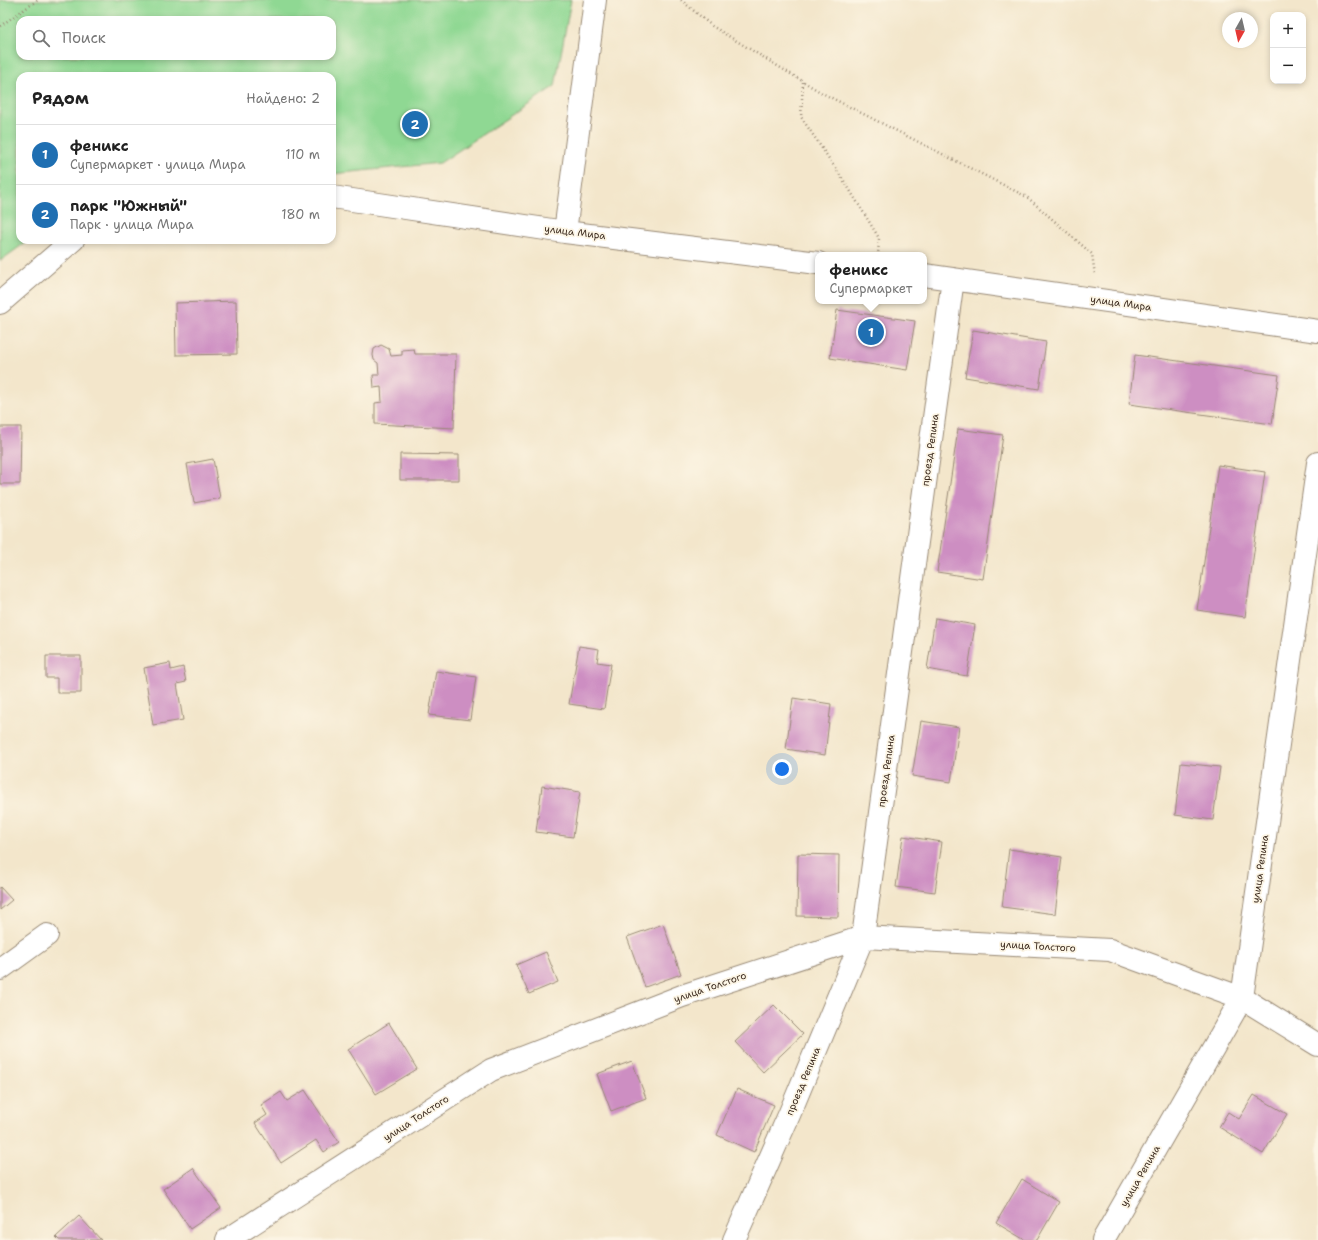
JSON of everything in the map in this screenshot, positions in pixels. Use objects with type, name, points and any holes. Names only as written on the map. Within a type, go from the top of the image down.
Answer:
[{"type":"street","points":[[565,232],[595,0]]},
{"type":"street","name":"улица Мира","points":[[336,199],[565,232],[815,263]]},
{"type":"street","points":[[0,303],[68,244]]},
{"type":"street","name":"улица Мира","points":[[927,275],[1318,331]]},
{"type":"street","name":"проезд Репина","points":[[734,1240],[789,1115],[863,937],[953,279]]},
{"type":"street","name":"улица Репина","points":[[1103,1240],[1242,998],[1318,463]]},
{"type":"street","points":[[0,969],[47,934]]},
{"type":"street","name":"улица Толстого","points":[[227,1240],[491,1070],[682,996],[863,937],[1110,950],[1242,998],[1318,1045]]},
{"type":"path","points":[[0,26],[38,0]]},
{"type":"path","points":[[681,0],[712,26],[822,94],[1027,197],[1092,254],[1097,300]]},
{"type":"path","points":[[803,82],[801,117],[848,187],[879,238],[878,252]]},
{"type":"green space","points":[[0,0],[571,0],[555,86],[440,163],[336,174],[336,72],[16,72],[16,244],[23,244],[0,261]]},
{"type":"building","points":[[236,301],[237,354],[176,355],[175,303]]},
{"type":"building","points":[[837,310],[915,321],[907,370],[830,358]]},
{"type":"building","points":[[973,330],[1046,342],[1039,389],[965,377]]},
{"type":"building","points":[[381,345],[389,349],[391,356],[402,355],[402,350],[414,349],[415,354],[456,354],[454,428],[375,424],[375,403],[382,402],[381,387],[374,388],[373,375],[379,375],[378,363],[374,360],[373,355],[374,349]]},
{"type":"building","points":[[1135,355],[1279,375],[1272,424],[1129,404]]},
{"type":"building","points":[[0,427],[21,427],[20,484],[0,484]]},
{"type":"building","points":[[958,429],[1003,435],[983,579],[937,572]]},
{"type":"building","points":[[400,454],[459,455],[459,480],[400,480]]},
{"type":"building","points":[[213,459],[220,498],[194,503],[187,464]]},
{"type":"building","points":[[1218,465],[1265,472],[1245,617],[1197,610]]},
{"type":"building","points":[[935,618],[975,625],[967,676],[927,669]]},
{"type":"building","points":[[579,646],[599,649],[597,662],[611,664],[604,709],[569,704]]},
{"type":"building","points":[[46,656],[81,656],[81,693],[57,693],[57,678],[46,678]]},
{"type":"building","points":[[170,663],[171,670],[183,667],[186,682],[177,684],[183,720],[153,725],[144,668]]},
{"type":"building","points":[[436,671],[476,677],[470,720],[429,715]]},
{"type":"building","points":[[793,698],[831,704],[825,755],[786,749]]},
{"type":"building","points":[[921,721],[959,727],[951,782],[912,776]]},
{"type":"building","points":[[1181,763],[1220,767],[1213,820],[1175,815]]},
{"type":"building","points":[[542,786],[580,792],[573,837],[536,832]]},
{"type":"building","points":[[903,836],[942,842],[935,892],[896,887]]},
{"type":"building","points":[[1009,849],[1062,857],[1055,914],[1002,907]]},
{"type":"building","points":[[798,854],[839,855],[838,917],[797,916]]},
{"type":"building","points":[[0,887],[12,900],[0,910]]},
{"type":"building","points":[[663,924],[681,974],[645,987],[627,937]]},
{"type":"building","points":[[546,952],[558,982],[529,994],[516,965]]},
{"type":"building","points":[[774,1005],[803,1034],[763,1072],[735,1042]]},
{"type":"building","points":[[389,1023],[417,1069],[376,1094],[348,1049]]},
{"type":"building","points":[[632,1061],[646,1098],[611,1111],[597,1074]]},
{"type":"building","points":[[737,1089],[774,1105],[754,1152],[717,1135]]},
{"type":"building","points":[[305,1090],[339,1142],[324,1152],[316,1140],[281,1163],[255,1123],[267,1115],[261,1105],[281,1092],[287,1101]]},
{"type":"building","points":[[1254,1095],[1287,1114],[1263,1154],[1219,1127],[1228,1112],[1239,1119]]},
{"type":"building","points":[[193,1168],[221,1208],[190,1229],[163,1189]]},
{"type":"building","points":[[1022,1179],[1059,1202],[1037,1240],[1025,1240],[996,1223]]},
{"type":"building","points":[[79,1216],[101,1240],[59,1240],[56,1237]]},
{"type":"place","name":"парк \"Южный\"","points":[[415,124]]},
{"type":"place","name":"феникс","points":[[871,332]]}]
